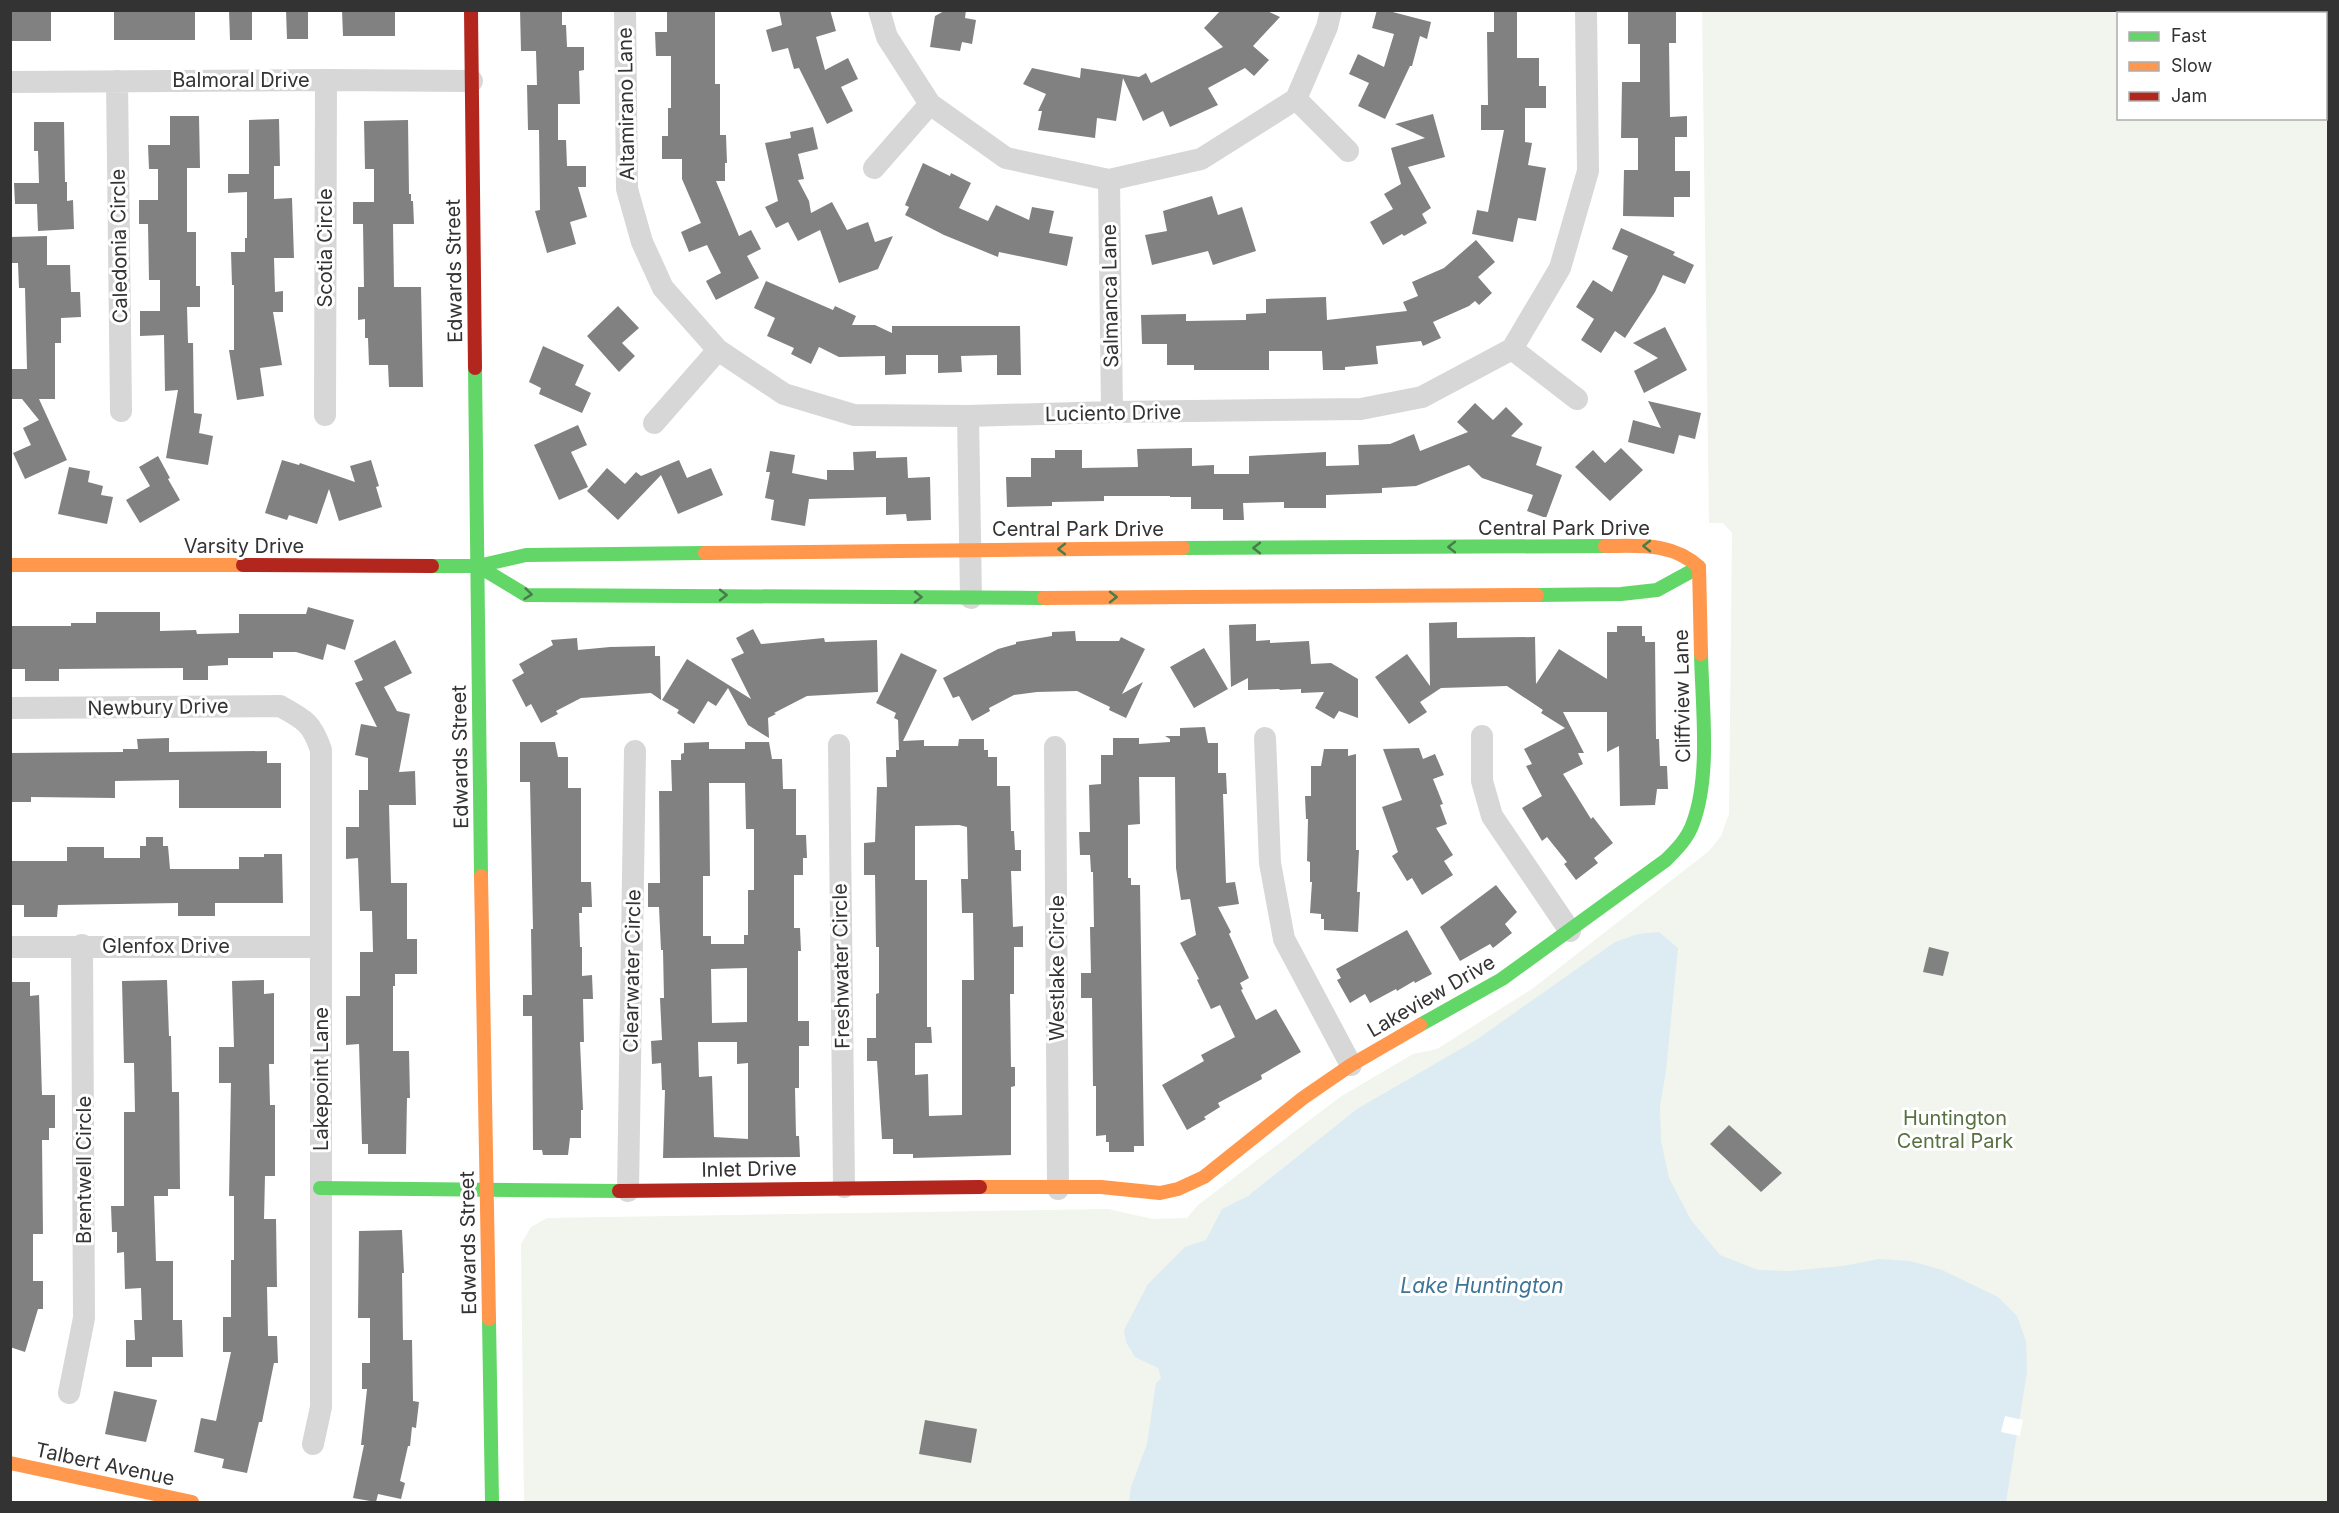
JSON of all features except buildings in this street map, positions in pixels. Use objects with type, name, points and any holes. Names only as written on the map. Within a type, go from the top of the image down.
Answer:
[{"type":"street","name":"Edwards Street","points":[[471,10],[492,1503]]},
{"type":"street","name":"Altamirano Lane","points":[[625,10],[627,189],[642,242],[663,288],[718,350]]},
{"type":"street","points":[[879,10],[887,38],[930,104],[1005,158],[1109,180],[1201,159],[1296,99],[1327,27],[1331,10]]},
{"type":"street","points":[[1577,399],[1512,349],[1560,268],[1588,171],[1586,10]]},
{"type":"street","name":"Scotia Circle","points":[[325,415],[326,80]]},
{"type":"street","name":"Caledonia Circle","points":[[117,81],[121,411]]},
{"type":"street","name":"Balmoral Drive","points":[[10,82],[472,81]]},
{"type":"street","points":[[1296,99],[1348,150]]},
{"type":"street","points":[[874,168],[930,104]]},
{"type":"street","name":"Salmanca Lane","points":[[1109,180],[1112,412]]},
{"type":"street","name":"Luciento Drive","points":[[718,350],[784,394],[854,415],[968,416],[1361,409],[1422,397],[1512,349]]},
{"type":"street","points":[[654,423],[718,350]]},
{"type":"street","points":[[968,416],[971,598]]},
{"type":"street","name":"Central Park Drive","points":[[478,566],[526,555],[971,549],[1659,546],[1687,556],[1699,567]]},
{"type":"street","name":"Varsity Drive","points":[[10,566],[478,566]]},
{"type":"street","points":[[478,566],[526,595],[971,598],[1621,594],[1657,590],[1699,567]]},
{"type":"street","name":"Cliffview Lane","points":[[1693,824],[1703,782],[1699,567]]},
{"type":"street","points":[[1657,590],[1682,600],[1701,619]]},
{"type":"street","name":"Newbury Drive","points":[[10,708],[280,706],[303,719]]},
{"type":"street","name":"Lakepoint Lane","points":[[303,719],[314,730],[321,750],[321,1407],[313,1444]]},
{"type":"street","points":[[1482,736],[1482,781],[1492,816],[1570,931]]},
{"type":"street","points":[[1265,738],[1270,863],[1284,939],[1351,1065]]},
{"type":"street","name":"Freshwater Circle","points":[[839,745],[844,1187]]},
{"type":"street","name":"Westlake Circle","points":[[1055,747],[1058,1188]]},
{"type":"street","name":"Clearwater Circle","points":[[628,1191],[635,751]]},
{"type":"street","name":"Lakeview Drive","points":[[1178,1188],[1204,1177],[1303,1098],[1351,1065],[1502,979],[1570,931],[1666,860],[1683,842],[1693,824]]},
{"type":"street","name":"Glenfox Drive","points":[[10,947],[82,945],[321,947]]},
{"type":"street","name":"Brentwell Circle","points":[[69,1393],[84,1318],[82,945]]},
{"type":"street","name":"Inlet Drive","points":[[320,1188],[486,1191],[844,1187],[1101,1188],[1160,1193],[1178,1188]]},
{"type":"street","name":"Talbert Avenue","points":[[10,1463],[192,1503]]},
{"type":"green space","name":"Huntington Central Park","points":[[1702,11],[2328,11],[2328,1502],[524,1502],[521,1244],[531,1227],[547,1218],[1108,1209],[1153,1219],[1187,1218],[1198,1205],[1340,1097],[1413,1054],[1437,1049],[1532,989],[1709,851],[1721,836],[1729,814],[1732,533],[1723,523],[1709,523]]},
{"type":"water","name":"Lake Huntington","points":[[1659,932],[1678,948],[1666,1071],[1660,1106],[1661,1141],[1669,1178],[1691,1220],[1720,1255],[1758,1270],[1790,1271],[1843,1266],[1879,1259],[1910,1261],[1942,1270],[1998,1297],[2017,1316],[2026,1341],[2027,1372],[2006,1502],[1129,1502],[1131,1487],[1147,1444],[1156,1383],[1161,1378],[1158,1368],[1135,1357],[1126,1342],[1124,1330],[1148,1284],[1185,1247],[1206,1240],[1222,1209],[1248,1196],[1357,1109],[1476,1040],[1615,942],[1638,934]]},
{"type":"pier","points":[[2005,1416],[2023,1420],[2020,1436],[2001,1432]]},
{"type":"traffic: fast","points":[[475,368],[481,876]]},
{"type":"traffic: fast","points":[[1183,548],[1605,546]]},
{"type":"traffic: fast","points":[[432,566],[478,566],[526,555],[705,553]]},
{"type":"traffic: fast","points":[[478,566],[526,595],[1044,598]]},
{"type":"traffic: fast","points":[[1537,595],[1621,594],[1657,590],[1699,567]]},
{"type":"traffic: fast","points":[[1420,1025],[1502,979],[1666,860],[1682,843],[1693,823],[1702,784],[1704,740],[1701,654]]},
{"type":"traffic: fast","points":[[320,1188],[619,1191]]},
{"type":"traffic: fast","points":[[489,1319],[492,1502]]},
{"type":"traffic: slow","points":[[1605,546],[1643,546],[1666,549],[1678,553],[1699,567]]},
{"type":"traffic: slow","points":[[705,553],[1183,548]]},
{"type":"traffic: slow","points":[[10,565],[243,565]]},
{"type":"traffic: slow","points":[[1699,567],[1701,654]]},
{"type":"traffic: slow","points":[[1044,598],[1537,595]]},
{"type":"traffic: slow","points":[[481,876],[489,1319]]},
{"type":"traffic: slow","points":[[980,1187],[1101,1187],[1160,1193],[1178,1189],[1204,1177],[1303,1098],[1351,1065],[1420,1025]]},
{"type":"traffic: slow","points":[[10,1463],[192,1502]]},
{"type":"traffic: jam","points":[[471,10],[475,368]]},
{"type":"traffic: jam","points":[[243,565],[432,566]]},
{"type":"traffic: jam","points":[[619,1191],[980,1187]]}]
